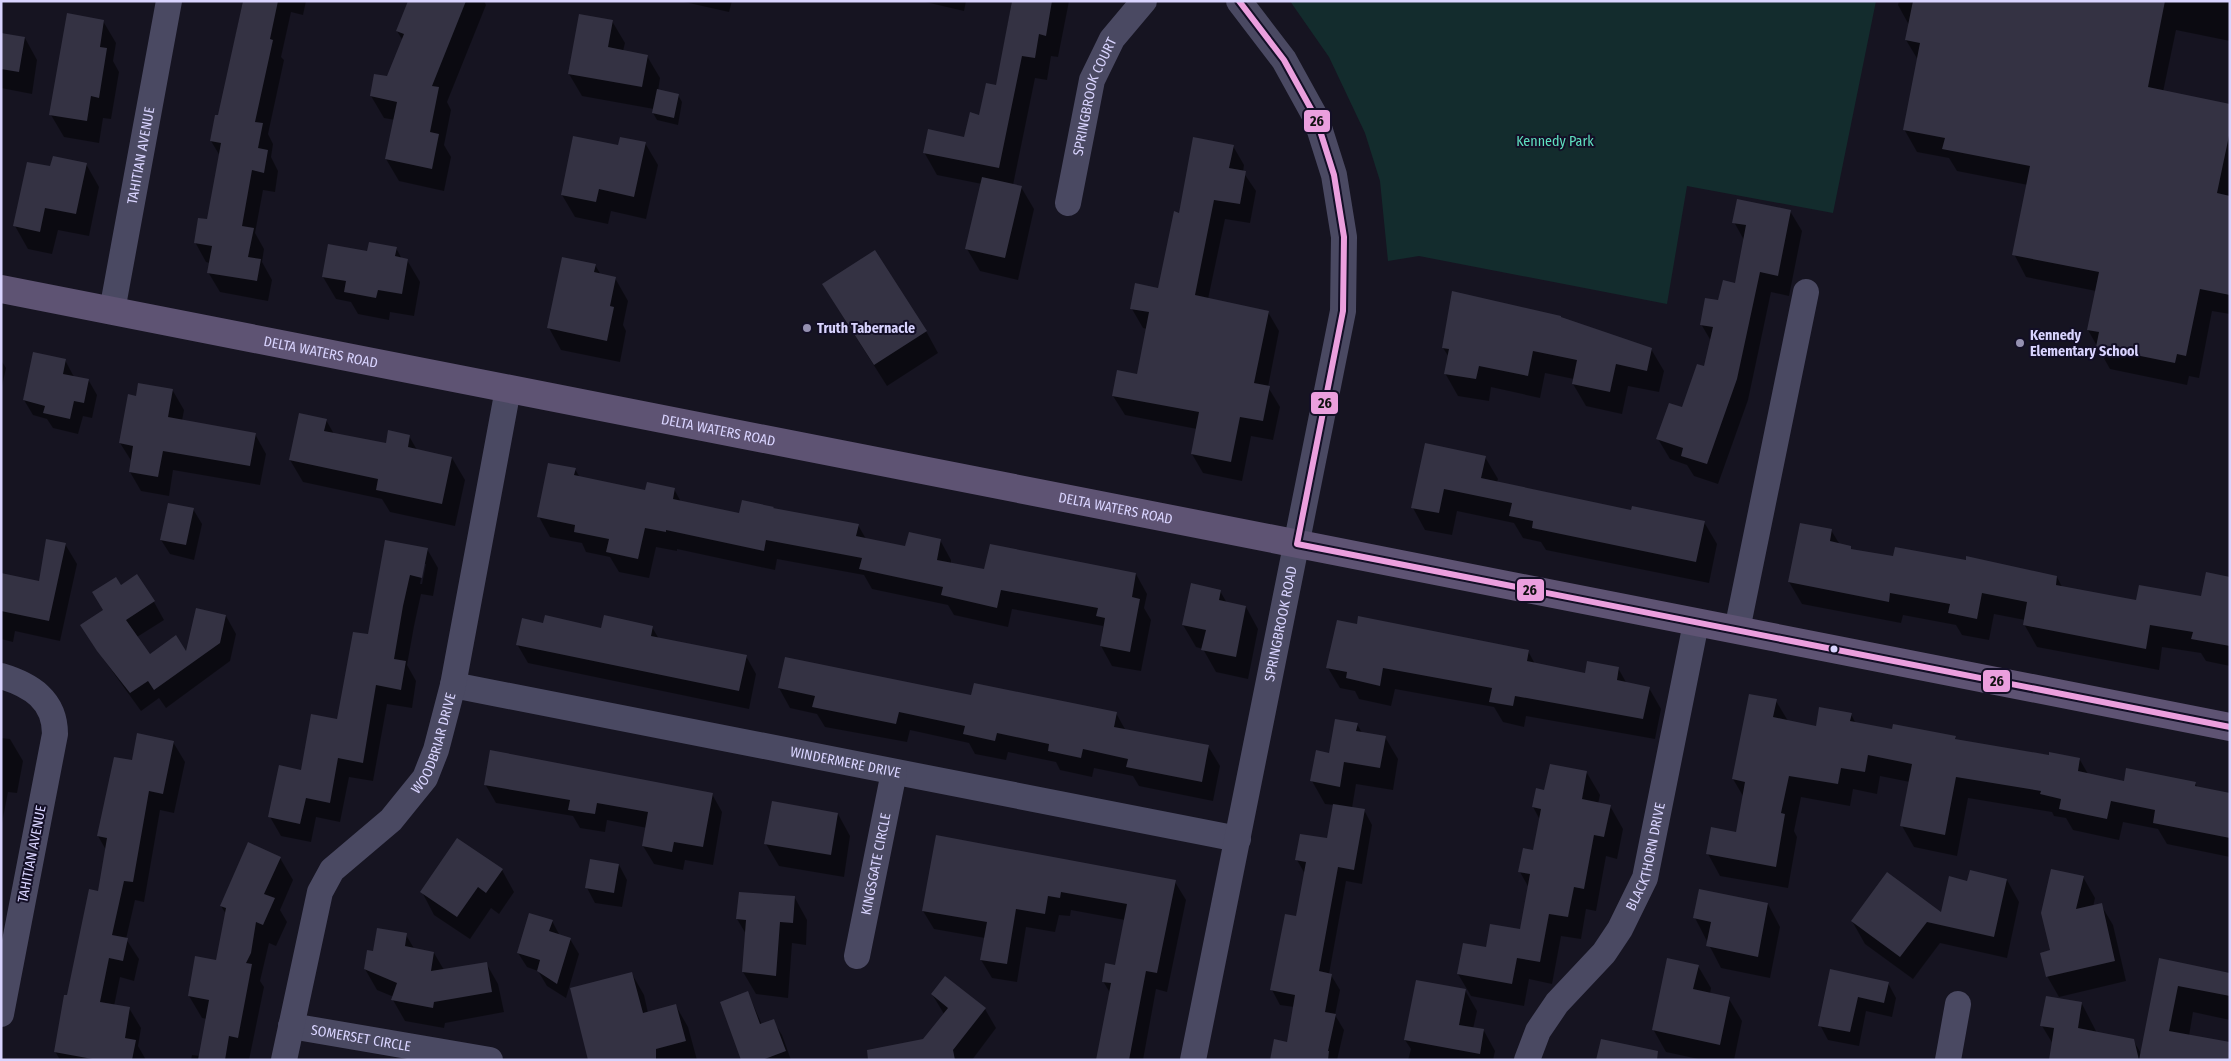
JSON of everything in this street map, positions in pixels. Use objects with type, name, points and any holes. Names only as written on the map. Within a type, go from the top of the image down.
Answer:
[{"type":"main road","name":"DELTA WATERS ROAD","points":[[1,290],[2230,727]]},
{"type":"street","name":"TAHITIAN AVENUE","points":[[112,311],[169,1]]},
{"type":"street","name":"SPRINGBROOK COURT","points":[[1068,203],[1092,80],[1112,39],[1144,1]]},
{"type":"street","name":"SPRINGBROOK ROAD","points":[[1194,1060],[1343,311],[1344,237],[1334,175],[1316,118],[1284,60],[1239,1]]},
{"type":"street","points":[[1737,630],[1806,292]]},
{"type":"street","name":"WOODBRIAR DRIVE","points":[[284,1060],[320,892],[332,870],[391,820],[425,778],[436,750],[453,685],[508,389]]},
{"type":"street","name":"BLACKTHORN DRIVE","points":[[1528,1060],[1538,1031],[1556,1003],[1604,953],[1620,929],[1645,878],[1696,622]]},
{"type":"street","name":"TAHITIAN AVENUE","points":[[1,676],[24,683],[42,696],[50,708],[55,725],[55,734],[4,985],[1,1014]]},
{"type":"street","name":"WINDERMERE DRIVE","points":[[453,685],[1238,839]]},
{"type":"street","name":"KINGSGATE CIRCLE","points":[[857,956],[894,772]]},
{"type":"street","points":[[1948,1060],[1958,1004]]},
{"type":"street","name":"SOMERSET CIRCLE","points":[[291,1026],[490,1060]]},
{"type":"green space","name":"Kennedy Park","points":[[1290,1],[1876,1],[1833,213],[1687,186],[1667,304],[1419,256],[1388,261],[1380,181],[1365,133],[1329,57]]},
{"type":"building","points":[[243,1],[278,1],[270,39],[273,40],[255,122],[263,123],[258,148],[268,150],[264,173],[252,170],[242,226],[254,228],[248,257],[261,259],[257,281],[207,273],[212,246],[194,243],[198,218],[207,219],[221,143],[210,141],[215,115],[218,115]]},
{"type":"building","points":[[408,1],[466,1],[432,86],[439,87],[430,132],[439,134],[432,169],[385,159],[397,102],[370,96],[374,74],[387,76],[404,34],[396,31]]},
{"type":"building","points":[[1012,1],[1052,1],[1046,36],[1039,34],[1035,58],[1022,56],[999,168],[923,153],[928,129],[964,137],[970,112],[979,115],[986,83],[996,85]]},
{"type":"building","name":"Kennedy Elementary School","points":[[1913,1],[2165,1],[2148,87],[2230,104],[2230,131],[2217,193],[2230,196],[2230,295],[2200,289],[2186,356],[2177,354],[2175,363],[2096,347],[2099,332],[2087,330],[2099,272],[2012,255],[2030,166],[1942,149],[1945,138],[1903,130],[1920,43],[1905,40]]},
{"type":"building","points":[[67,13],[104,20],[100,47],[107,48],[99,98],[91,96],[87,121],[49,115]]},
{"type":"building","points":[[579,14],[613,20],[608,47],[648,55],[642,87],[568,74]]},
{"type":"building","points":[[1,33],[25,37],[19,72],[1,69]]},
{"type":"building","points":[[657,89],[679,94],[674,118],[652,113]]},
{"type":"building","points":[[573,136],[618,145],[620,137],[646,142],[634,197],[599,189],[596,202],[561,195]]},
{"type":"building","points":[[1193,137],[1234,145],[1229,168],[1246,171],[1240,204],[1214,200],[1195,295],[1269,311],[1254,383],[1270,386],[1263,421],[1240,417],[1231,462],[1191,454],[1199,412],[1112,396],[1117,370],[1137,374],[1149,312],[1130,309],[1135,283],[1158,288],[1174,211],[1179,213]]},
{"type":"building","points":[[53,156],[87,163],[76,214],[45,208],[40,232],[13,226],[27,162],[50,166]]},
{"type":"building","points":[[982,177],[1022,186],[1005,258],[965,249]]},
{"type":"building","points":[[1737,199],[1791,210],[1778,276],[1760,272],[1737,379],[1707,464],[1681,456],[1683,448],[1656,439],[1669,403],[1682,407],[1697,364],[1704,366],[1713,327],[1700,325],[1705,298],[1718,300],[1723,280],[1735,283],[1746,225],[1732,223]]},
{"type":"building","points":[[369,242],[397,247],[395,256],[408,259],[402,294],[378,290],[376,298],[344,292],[346,281],[322,277],[328,244],[367,251]]},
{"type":"building","points":[[875,250],[927,331],[874,365],[822,284]]},
{"type":"building","points":[[562,257],[596,264],[594,272],[616,277],[610,306],[614,307],[607,341],[547,328]]},
{"type":"building","points":[[1452,291],[1561,316],[1652,348],[1647,371],[1616,364],[1610,392],[1572,384],[1577,360],[1533,351],[1528,376],[1479,366],[1476,379],[1444,374],[1449,349],[1442,348]]},
{"type":"building","points":[[33,352],[66,359],[63,374],[89,379],[84,403],[74,401],[70,419],[43,413],[45,406],[23,400]]},
{"type":"building","points":[[138,383],[173,389],[168,417],[256,433],[250,466],[163,451],[158,477],[129,472],[133,446],[119,443],[128,394],[136,396]]},
{"type":"building","points":[[299,413],[327,419],[324,431],[386,443],[388,430],[410,435],[408,447],[452,457],[442,504],[376,490],[378,479],[289,460]]},
{"type":"building","points":[[1425,443],[1486,456],[1481,478],[1631,510],[1632,506],[1705,521],[1696,562],[1532,528],[1533,521],[1509,516],[1512,503],[1444,489],[1439,513],[1411,508]]},
{"type":"building","points":[[548,463],[576,468],[574,475],[645,490],[647,482],[675,488],[673,499],[739,513],[742,500],[773,508],[859,524],[856,536],[905,546],[909,532],[941,539],[937,560],[984,569],[990,544],[1136,573],[1132,597],[1140,599],[1130,652],[1100,646],[1105,618],[1096,616],[1098,608],[1001,590],[997,608],[941,595],[943,587],[859,569],[862,558],[766,540],[764,551],[666,530],[666,532],[645,528],[638,559],[606,552],[609,539],[574,532],[575,525],[537,517]]},
{"type":"building","points":[[168,503],[194,508],[186,545],[160,540]]},
{"type":"building","points":[[1800,523],[1832,529],[1830,541],[1851,546],[1851,549],[1893,556],[1895,547],[1966,560],[1966,556],[2057,576],[2056,585],[2136,600],[2139,585],[2201,596],[2206,572],[2230,577],[2230,646],[2191,639],[2193,632],[2150,625],[2146,649],[2023,625],[2027,602],[1982,593],[1977,619],[1948,613],[1950,604],[1890,593],[1889,602],[1788,582]]},
{"type":"building","points":[[46,539],[66,543],[49,621],[1,611],[1,573],[39,581]]},
{"type":"building","points":[[385,540],[428,548],[422,578],[410,575],[403,606],[394,659],[406,661],[401,690],[376,685],[363,763],[338,758],[330,803],[306,798],[300,824],[268,817],[279,765],[301,770],[311,714],[337,719],[353,632],[368,634]]},
{"type":"building","points":[[137,574],[155,601],[126,620],[150,654],[176,635],[186,651],[196,608],[226,615],[220,643],[154,690],[148,681],[130,693],[97,651],[80,625],[103,610],[92,592],[116,577],[121,585]]},
{"type":"building","points":[[1191,583],[1221,590],[1219,600],[1246,606],[1236,657],[1201,650],[1206,630],[1182,625]]},
{"type":"building","points":[[545,615],[601,628],[604,615],[653,626],[651,636],[747,655],[739,691],[516,645],[522,618],[543,623]]},
{"type":"building","points":[[1358,616],[1529,650],[1527,661],[1585,673],[1587,661],[1619,667],[1617,680],[1650,687],[1643,719],[1515,696],[1513,706],[1489,702],[1492,688],[1383,668],[1380,686],[1346,678],[1347,672],[1326,668],[1337,620],[1357,624]]},
{"type":"building","points":[[785,657],[971,695],[974,683],[1117,712],[1114,727],[1209,745],[1202,782],[1126,767],[1128,759],[1083,749],[1081,758],[1048,751],[1049,744],[997,733],[995,741],[963,734],[965,726],[899,712],[896,724],[812,707],[815,696],[778,688]]},
{"type":"building","points":[[1749,694],[1777,699],[1773,717],[1816,726],[1819,707],[1852,713],[1850,721],[1892,729],[1893,724],[1956,736],[1955,739],[2049,755],[2049,752],[2080,758],[2078,771],[2124,781],[2126,768],[2196,782],[2195,786],[2230,793],[2230,838],[2153,823],[2155,810],[2111,801],[2107,819],[2059,809],[2061,799],[2040,794],[2041,791],[1956,777],[1945,835],[1900,826],[1912,764],[1868,755],[1865,772],[1841,768],[1838,784],[1789,776],[1781,813],[1785,814],[1776,867],[1706,854],[1711,827],[1736,832],[1745,782],[1732,779]]},
{"type":"building","points":[[1335,719],[1358,723],[1356,731],[1386,736],[1380,768],[1344,762],[1340,787],[1310,781],[1316,750],[1329,753]]},
{"type":"building","points":[[137,733],[174,741],[163,794],[149,791],[133,882],[124,881],[112,935],[128,938],[123,961],[109,958],[100,1002],[130,1007],[125,1038],[136,1040],[132,1060],[98,1060],[54,1052],[64,995],[67,995],[89,889],[98,891],[107,838],[97,836],[114,757],[132,760]]},
{"type":"building","points":[[490,750],[713,793],[703,847],[674,842],[672,852],[642,846],[648,812],[597,803],[595,814],[568,810],[570,800],[484,785]]},
{"type":"building","points":[[1550,764],[1587,771],[1582,799],[1611,805],[1604,837],[1594,835],[1584,889],[1574,887],[1568,917],[1549,914],[1540,962],[1517,958],[1512,984],[1457,974],[1463,943],[1486,947],[1490,924],[1520,929],[1530,874],[1518,872],[1523,848],[1533,850],[1541,809],[1532,807],[1536,788],[1544,790]]},
{"type":"building","points":[[772,801],[838,813],[831,855],[764,844]]},
{"type":"building","points":[[1333,804],[1365,809],[1354,870],[1338,867],[1319,971],[1332,974],[1325,1012],[1336,1014],[1328,1051],[1328,1060],[1270,1060],[1274,1039],[1287,1042],[1295,995],[1270,990],[1285,914],[1296,916],[1306,862],[1295,860],[1300,834],[1327,838]]},
{"type":"building","points":[[936,835],[1176,880],[1157,973],[1146,971],[1129,1060],[1096,1060],[1111,983],[1102,982],[1105,963],[1115,965],[1127,904],[1061,892],[1060,898],[1048,896],[1045,914],[1016,909],[1007,964],[980,960],[987,922],[922,911]]},
{"type":"building","points":[[457,838],[503,869],[486,893],[478,887],[457,917],[420,892]]},
{"type":"building","points":[[248,842],[281,857],[264,894],[275,898],[263,925],[256,922],[251,953],[246,963],[252,964],[238,1038],[229,1036],[225,1060],[198,1060],[209,1000],[188,996],[195,956],[216,960],[226,908],[220,906]]},
{"type":"building","points":[[590,859],[619,864],[614,893],[585,888]]},
{"type":"building","points":[[2051,869],[2084,876],[2076,909],[2102,903],[2115,961],[2046,977],[2040,953],[2050,950],[2041,913]]},
{"type":"building","points":[[1970,870],[2007,879],[1994,937],[1927,922],[1900,957],[1851,921],[1887,872],[1941,912],[1949,876],[1967,881]]},
{"type":"building","points":[[1699,889],[1768,903],[1758,957],[1706,946],[1711,922],[1693,918]]},
{"type":"building","points":[[739,892],[795,896],[793,923],[780,922],[776,976],[742,972],[746,920],[736,919]]},
{"type":"building","points":[[529,913],[553,920],[549,931],[571,938],[557,984],[537,971],[540,960],[517,953]]},
{"type":"building","points":[[377,928],[407,933],[405,946],[434,952],[431,971],[487,962],[492,992],[434,1002],[433,1008],[391,1000],[397,983],[364,969],[367,950],[373,951]]},
{"type":"building","points":[[1667,958],[1699,965],[1693,989],[1730,997],[1720,1045],[1652,1030]]},
{"type":"building","points":[[2159,958],[2230,973],[2230,996],[2178,986],[2169,1031],[2230,1042],[2230,1060],[2139,1060]]},
{"type":"building","points":[[1830,969],[1889,982],[1884,1003],[1858,997],[1850,1032],[1818,1026]]},
{"type":"building","points":[[632,972],[643,1013],[676,1004],[686,1041],[656,1049],[656,1060],[588,1060],[570,988]]},
{"type":"building","points":[[945,976],[986,1008],[953,1050],[955,1060],[868,1060],[867,1050],[923,1039],[948,1008],[931,994]]},
{"type":"building","points":[[1416,980],[1466,989],[1459,1025],[1484,1029],[1480,1054],[1404,1040]]},
{"type":"building","points":[[748,991],[760,1024],[774,1019],[786,1051],[762,1060],[741,1060],[720,1002]]},
{"type":"building","points":[[2046,996],[2082,1002],[2078,1028],[2134,1039],[2139,1060],[2049,1060],[2054,1028],[2040,1026]]},
{"type":"building","points":[[1601,1039],[1658,1051],[1657,1060],[1596,1060]]},
{"type":"transit line","name":"26","points":[[1239,1],[1284,60],[1316,118],[1334,175],[1344,237],[1343,311],[1297,544]]},
{"type":"transit line","name":"26","points":[[1297,544],[2230,727]]},
{"type":"place","name":"Truth Tabernacle","points":[[807,328]]},
{"type":"place","name":"Kennedy Elementary School","points":[[2020,343]]}]
